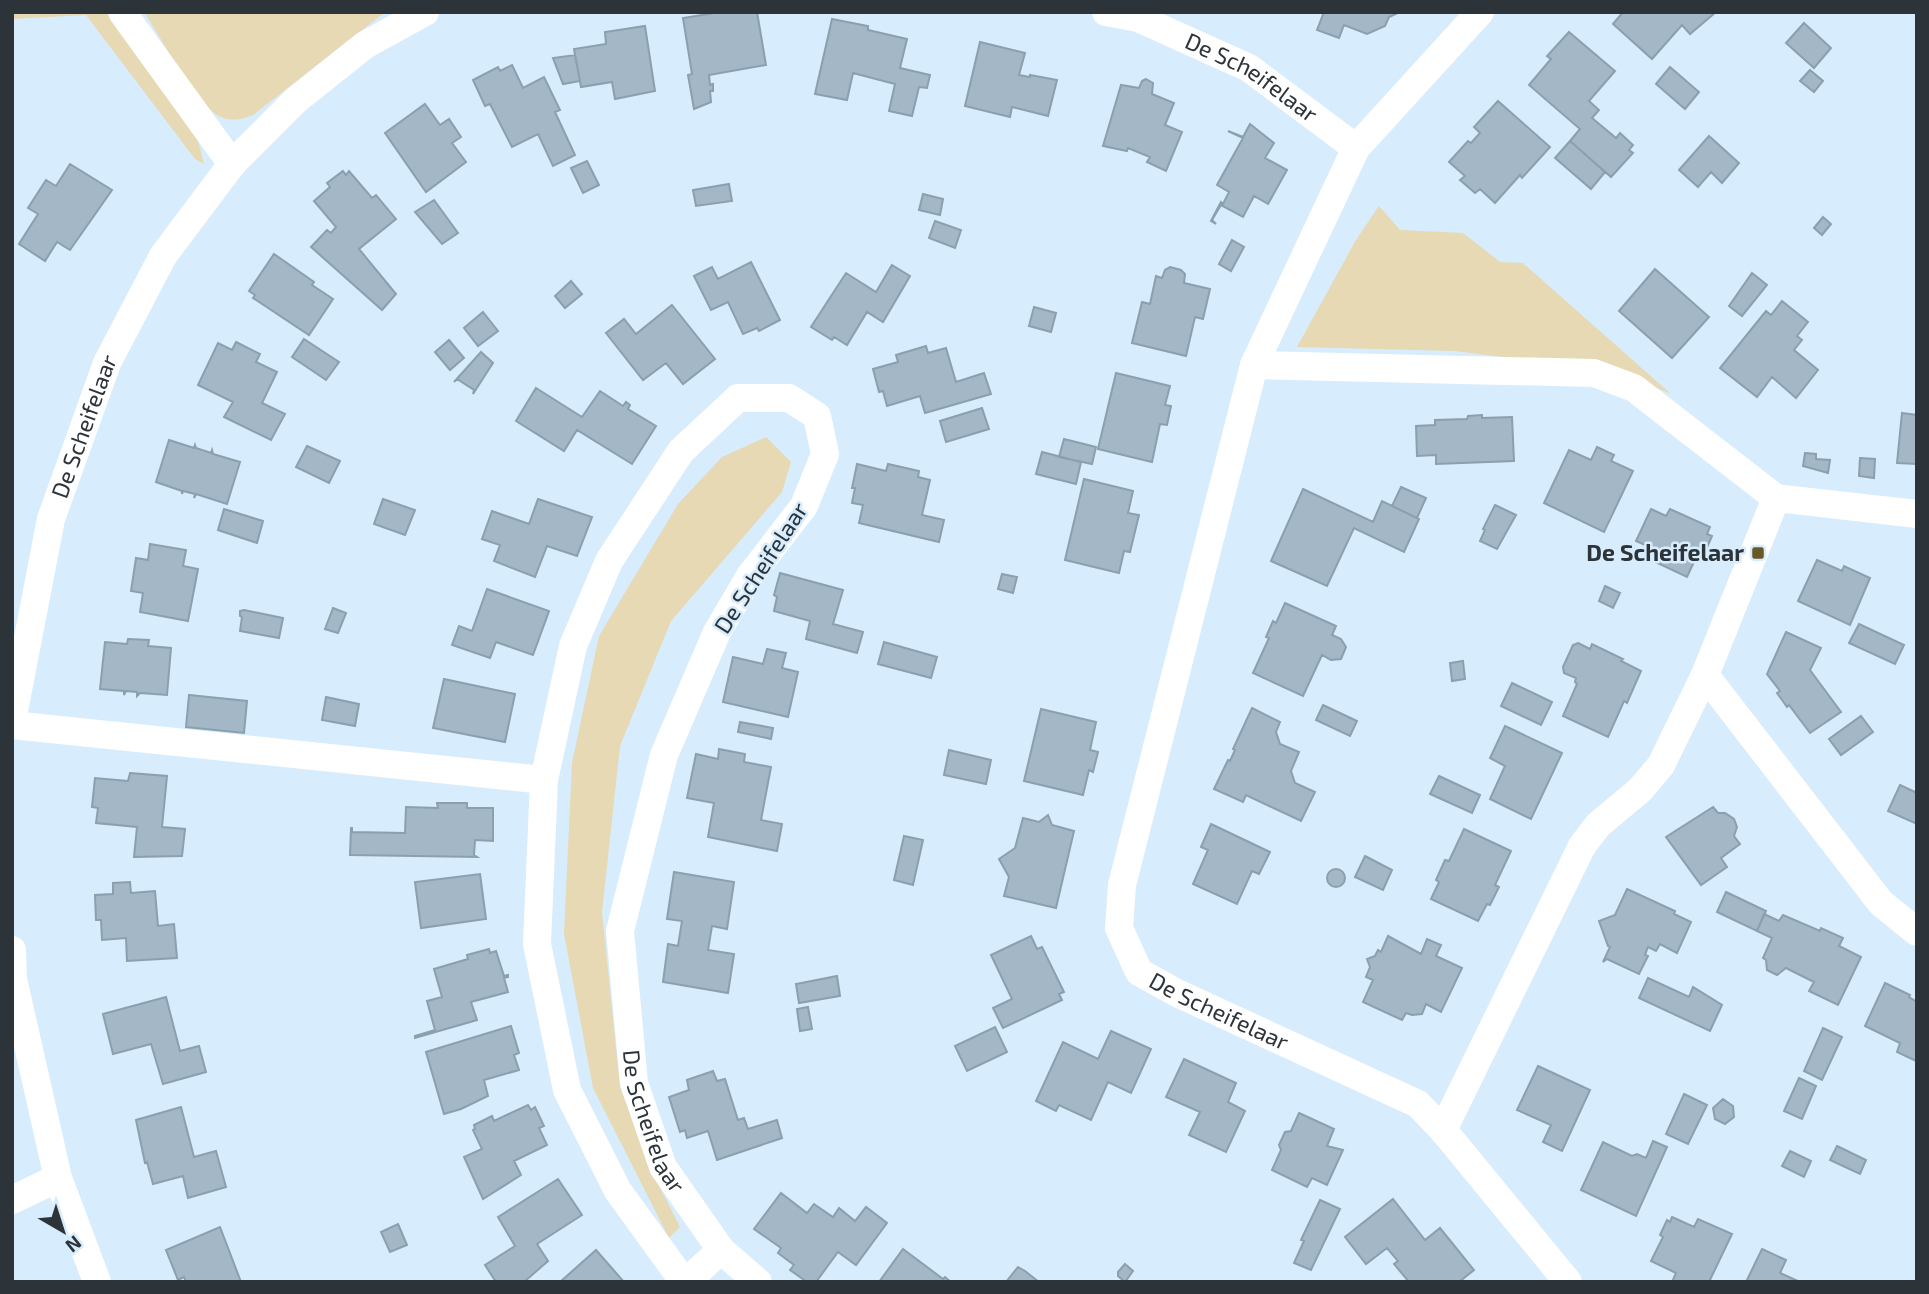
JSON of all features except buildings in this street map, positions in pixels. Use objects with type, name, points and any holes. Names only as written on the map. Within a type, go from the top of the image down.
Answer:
[{"type":"street","points":[[122,12],[232,164]]},
{"type":"street","name":"De Scheifelaar","points":[[425,12],[365,45],[296,100],[232,164],[163,256],[107,363],[51,519],[12,723],[544,780]]},
{"type":"street","name":"De Scheifelaar","points":[[1106,12],[1138,15],[1249,68],[1356,148]]},
{"type":"street","name":"De Scheifelaar","points":[[1480,12],[1356,148],[1254,365],[1122,885],[1119,928],[1139,972],[1177,993],[1419,1104],[1568,1282]]},
{"type":"street","points":[[1254,365],[1594,373],[1634,388],[1776,498],[1917,514]]},
{"type":"street","name":"De Scheifelaar","points":[[721,1250],[685,1282],[618,1191],[567,1090],[537,944],[544,780],[573,646],[609,561],[681,451],[738,398],[789,398],[817,416],[825,454],[804,506],[750,576],[717,632],[664,755],[620,931],[634,1083],[663,1167],[721,1250],[758,1282]]},
{"type":"street","points":[[1443,1130],[1582,846],[1598,825],[1640,790],[1661,765],[1705,675],[1776,498]]},
{"type":"street","points":[[1705,675],[1881,903],[1917,932]]},
{"type":"street","points":[[12,950],[13,979],[58,1178],[97,1282]]},
{"type":"street","points":[[12,1199],[58,1178]]},
{"type":"shaded area","points":[[12,12],[110,12],[197,137],[204,164],[195,159],[86,15],[12,19]]},
{"type":"shaded area","points":[[144,12],[388,12],[253,115],[234,120],[225,119],[211,110],[190,86]]},
{"type":"shaded area","points":[[1379,206],[1400,230],[1463,233],[1500,262],[1523,263],[1671,394],[1620,372],[1455,351],[1297,347],[1356,240]]},
{"type":"shaded area","points":[[766,437],[791,462],[782,492],[671,621],[620,746],[602,912],[620,1087],[656,1180],[680,1227],[669,1238],[593,1088],[564,934],[572,763],[599,636],[678,504],[722,457]]},
{"type":"place","name":"De Scheifelaar","points":[[1758,553]]}]
